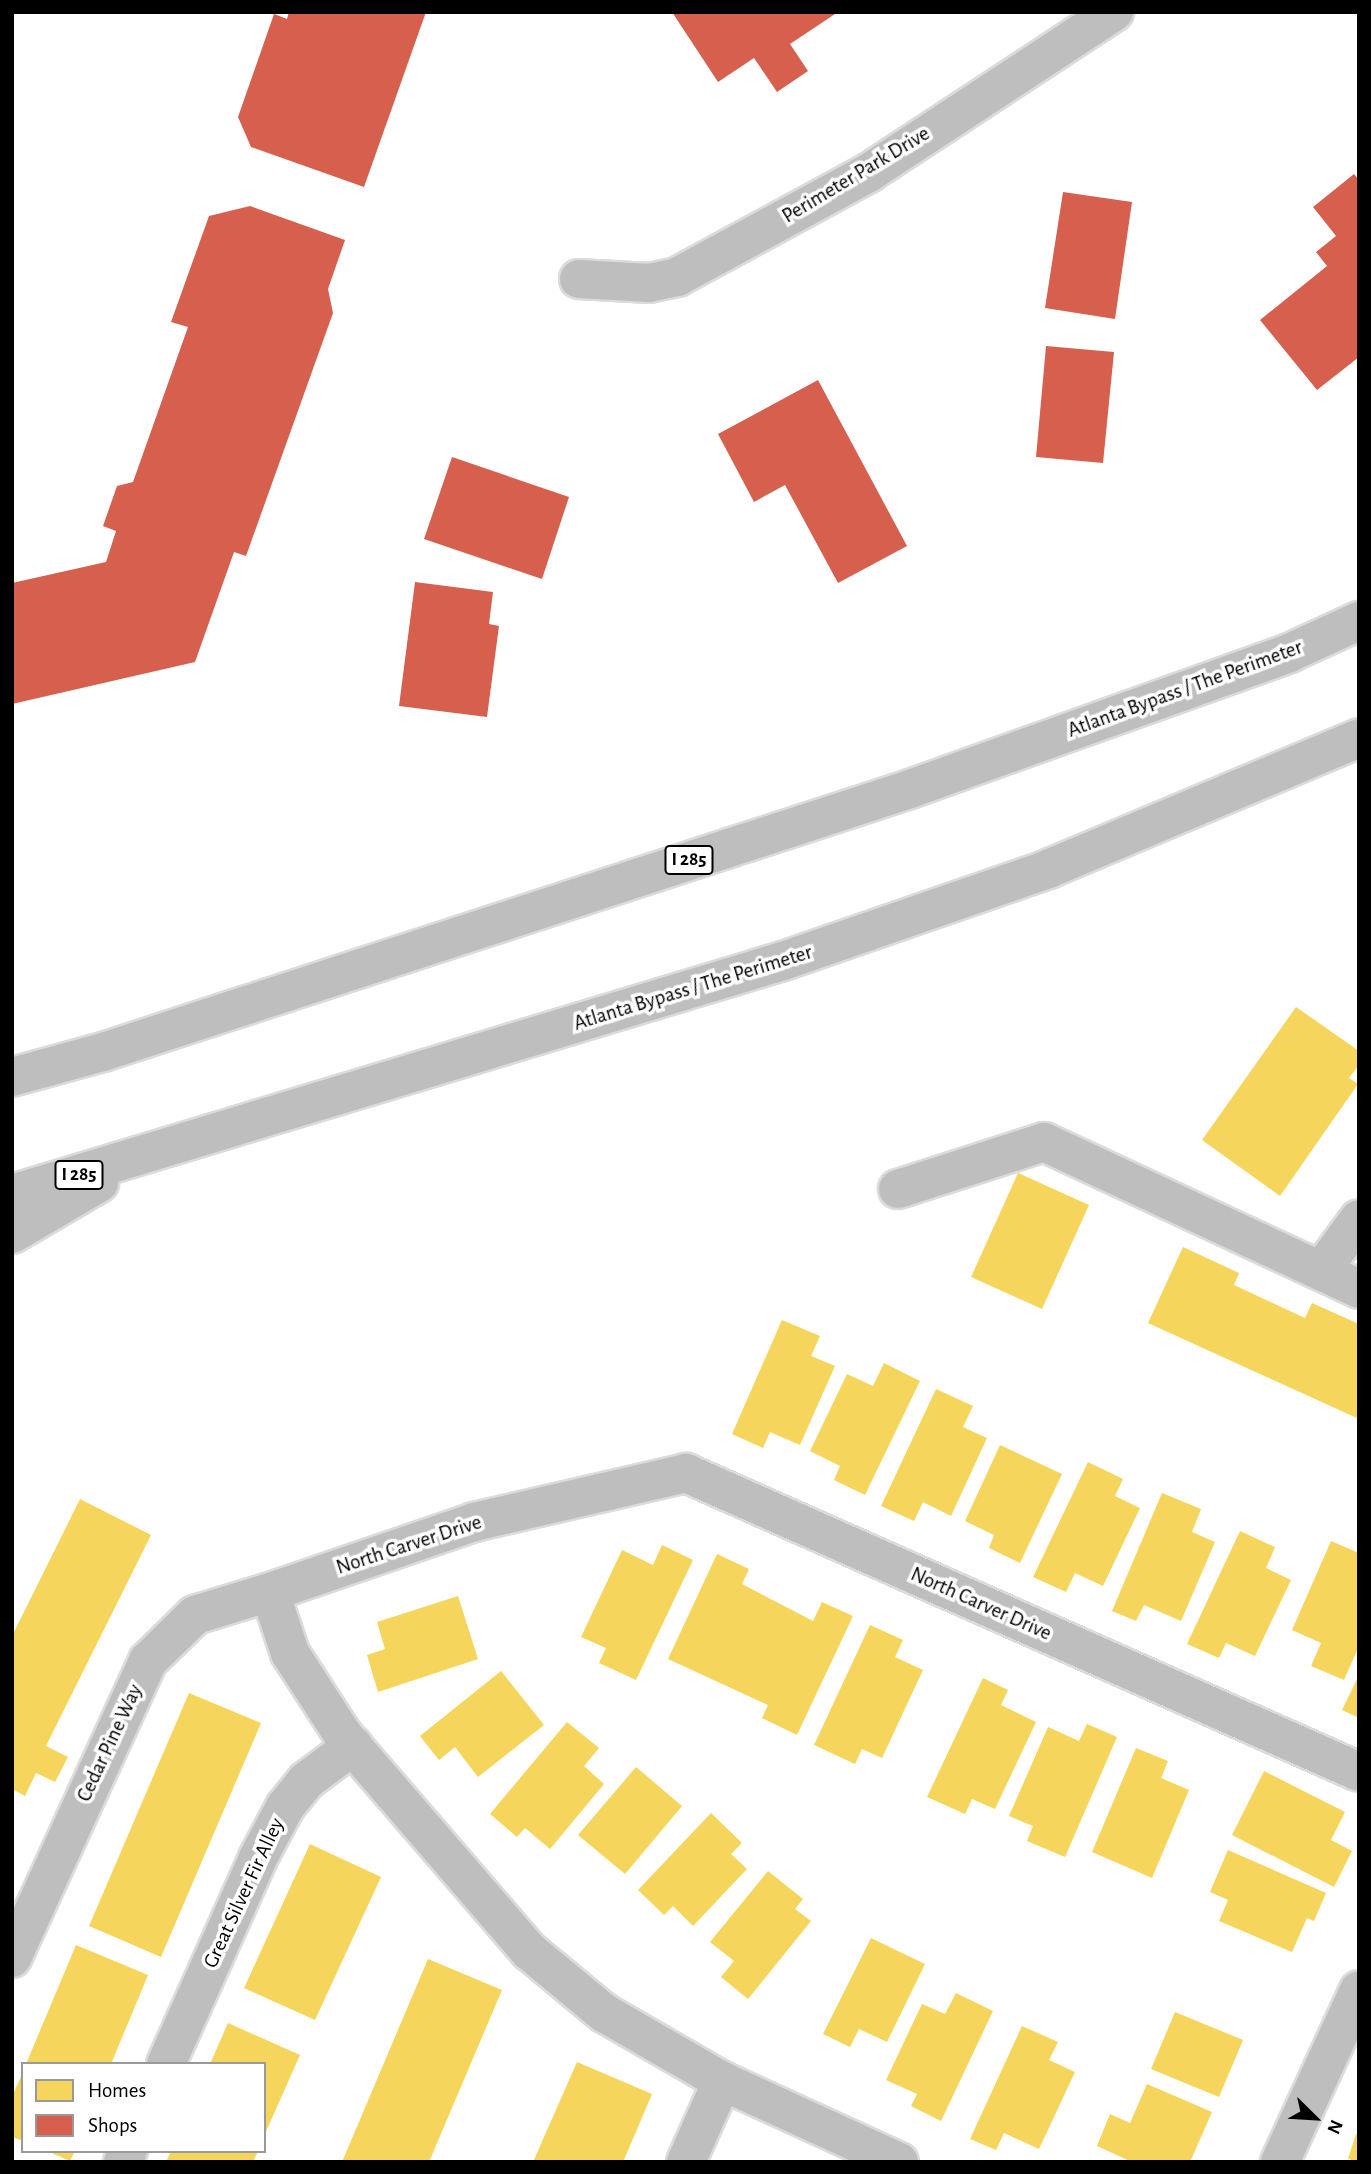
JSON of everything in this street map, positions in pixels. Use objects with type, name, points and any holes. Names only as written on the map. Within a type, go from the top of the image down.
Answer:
[{"type":"main road","name":"Perimeter Park Drive","points":[[579,279],[649,283],[677,277],[870,172],[1114,12]]},
{"type":"main road","name":"Atlanta Bypass / The Perimeter","points":[[12,1077],[103,1052],[909,789],[1289,653],[1359,621]]},
{"type":"main road","name":"Atlanta Bypass / The Perimeter","points":[[12,1194],[783,961],[1048,869],[1359,738]]},
{"type":"main road","points":[[898,1189],[1044,1142],[1359,1289]]},
{"type":"main road","points":[[12,1234],[146,1155]]},
{"type":"main road","points":[[1321,1271],[1359,1219]]},
{"type":"main road","name":"North Carver Drive","points":[[270,1591],[474,1522],[686,1473],[1359,1772]]},
{"type":"main road","points":[[270,1591],[290,1653],[353,1746],[471,1887],[529,1951],[604,2013],[722,2081],[899,2162]]},
{"type":"main road","name":"Cedar Pine Way","points":[[12,1958],[148,1661],[195,1615],[270,1591]]},
{"type":"main road","name":"Great Silver Fir Alley","points":[[167,2062],[252,1870],[285,1807],[306,1781],[353,1746]]},
{"type":"main road","points":[[1280,2162],[1359,1990]]},
{"type":"main road","points":[[686,2162],[722,2081]]},
{"type":"building: Homes","points":[[1296,1007],[1359,1051],[1359,1065],[1349,1078],[1358,1084],[1280,1196],[1202,1140]]},
{"type":"building: Homes","points":[[1018,1173],[1089,1205],[1042,1309],[971,1277]]},
{"type":"building: Homes","points":[[1183,1247],[1239,1273],[1234,1285],[1305,1318],[1312,1303],[1359,1324],[1359,1419],[1148,1323]]},
{"type":"building: Homes","points":[[782,1320],[820,1336],[811,1356],[835,1366],[800,1445],[770,1432],[763,1448],[732,1434]]},
{"type":"building: Homes","points":[[884,1363],[920,1381],[865,1495],[834,1480],[840,1466],[810,1451],[847,1374],[873,1386]]},
{"type":"building: Homes","points":[[936,1389],[973,1406],[963,1427],[987,1438],[951,1516],[923,1502],[914,1521],[881,1506]]},
{"type":"building: Homes","points":[[1000,1445],[1062,1474],[1020,1563],[989,1548],[994,1535],[965,1521]]},
{"type":"building: Homes","points":[[1088,1462],[1123,1479],[1115,1496],[1140,1508],[1103,1586],[1075,1573],[1066,1592],[1033,1577]]},
{"type":"building: Homes","points":[[1162,1493],[1201,1509],[1192,1532],[1215,1542],[1181,1621],[1144,1605],[1136,1621],[1112,1611]]},
{"type":"building: Homes","points":[[80,1499],[151,1535],[46,1746],[68,1757],[55,1782],[36,1773],[25,1796],[12,1789],[12,1636]]},
{"type":"building: Homes","points":[[1240,1531],[1275,1547],[1266,1568],[1291,1580],[1255,1656],[1226,1643],[1219,1658],[1187,1644]]},
{"type":"building: Homes","points":[[1331,1541],[1359,1553],[1359,1646],[1344,1680],[1311,1666],[1321,1643],[1292,1630]]},
{"type":"building: Homes","points":[[662,1545],[693,1560],[636,1680],[599,1663],[606,1648],[581,1637],[622,1550],[653,1565]]},
{"type":"building: Homes","points":[[717,1554],[749,1569],[742,1584],[813,1621],[822,1602],[853,1616],[797,1735],[762,1718],[768,1705],[668,1659]]},
{"type":"building: Homes","points":[[458,1596],[478,1659],[378,1692],[367,1655],[385,1649],[377,1622]]},
{"type":"building: Homes","points":[[870,1625],[903,1640],[895,1657],[923,1670],[882,1758],[862,1749],[855,1764],[814,1745]]},
{"type":"building: Homes","points":[[501,1671],[544,1725],[478,1777],[455,1747],[439,1760],[420,1736]]},
{"type":"building: Homes","points":[[1359,1675],[1359,1718],[1342,1710]]},
{"type":"building: Homes","points":[[983,1678],[1008,1690],[1001,1705],[1036,1722],[995,1809],[972,1799],[965,1814],[927,1797]]},
{"type":"building: Homes","points":[[189,1693],[261,1723],[161,1957],[89,1926]]},
{"type":"building: Homes","points":[[567,1722],[599,1748],[584,1766],[604,1784],[550,1849],[525,1828],[517,1837],[490,1814]]},
{"type":"building: Homes","points":[[1087,1724],[1117,1737],[1065,1857],[1027,1841],[1033,1826],[1009,1816],[1048,1727],[1079,1741]]},
{"type":"building: Homes","points":[[1136,1748],[1168,1761],[1161,1778],[1189,1790],[1152,1878],[1092,1852]]},
{"type":"building: Homes","points":[[636,1767],[682,1806],[625,1874],[578,1835]]},
{"type":"building: Homes","points":[[1264,1771],[1345,1812],[1331,1840],[1352,1851],[1334,1887],[1232,1835]]},
{"type":"building: Homes","points":[[711,1813],[742,1843],[731,1854],[747,1869],[693,1926],[673,1906],[664,1915],[638,1890]]},
{"type":"building: Homes","points":[[310,1844],[381,1877],[315,2020],[244,1988]]},
{"type":"building: Homes","points":[[1228,1850],[1326,1893],[1314,1921],[1307,1918],[1292,1952],[1219,1921],[1228,1900],[1210,1892]]},
{"type":"building: Homes","points":[[768,1871],[803,1899],[795,1909],[811,1921],[748,1999],[721,1977],[734,1961],[710,1942]]},
{"type":"building: Homes","points":[[871,1938],[925,1964],[887,2042],[859,2029],[850,2047],[823,2034]]},
{"type":"building: Homes","points":[[76,1945],[148,1975],[112,2062],[27,2062]]},
{"type":"building: Homes","points":[[428,1959],[502,1990],[429,2162],[342,2162]]},
{"type":"building: Homes","points":[[956,1993],[993,2011],[941,2121],[911,2106],[917,2094],[886,2080],[922,2004],[945,2014]]},
{"type":"building: Homes","points":[[1175,2012],[1243,2040],[1219,2097],[1151,2069]]},
{"type":"building: Homes","points":[[228,2023],[300,2055],[266,2132],[266,2062],[211,2062]]},
{"type":"building: Homes","points":[[1022,2026],[1058,2042],[1049,2060],[1075,2072],[1039,2149],[1004,2133],[996,2150],[970,2139]]},
{"type":"building: Homes","points":[[577,2062],[652,2094],[623,2162],[533,2162]]},
{"type":"building: Homes","points":[[21,2077],[21,2140],[12,2137],[12,2097]]},
{"type":"building: Homes","points":[[1147,2084],[1212,2112],[1190,2162],[1132,2162],[1097,2146],[1110,2114],[1130,2123]]},
{"type":"building: Homes","points":[[1356,2134],[1359,2135],[1359,2162],[1348,2159]]},
{"type":"building: Homes","points":[[52,2153],[74,2153],[70,2161]]},
{"type":"building: Homes","points":[[170,2153],[257,2153],[253,2162],[166,2162]]},
{"type":"building: Shops","points":[[289,12],[426,12],[364,187],[251,147],[238,117],[274,14],[287,19]]},
{"type":"building: Shops","points":[[672,12],[838,12],[790,44],[808,71],[777,92],[754,58],[718,82]]},
{"type":"building: Shops","points":[[1354,174],[1359,180],[1359,357],[1317,390],[1260,320],[1327,266],[1316,252],[1336,236],[1313,207]]},
{"type":"building: Shops","points":[[1063,192],[1132,202],[1115,319],[1045,308]]},
{"type":"building: Shops","points":[[250,206],[345,240],[328,289],[333,313],[246,556],[234,552],[195,662],[12,704],[12,583],[106,562],[116,531],[103,526],[117,486],[133,482],[188,327],[171,322],[209,216]]},
{"type":"building: Shops","points":[[1046,346],[1114,352],[1103,463],[1036,457]]},
{"type":"building: Shops","points":[[818,380],[907,546],[838,583],[785,485],[754,502],[718,434]]},
{"type":"building: Shops","points":[[452,457],[569,497],[542,579],[424,539]]},
{"type":"building: Shops","points":[[415,582],[493,592],[489,624],[499,626],[487,717],[399,706]]}]
